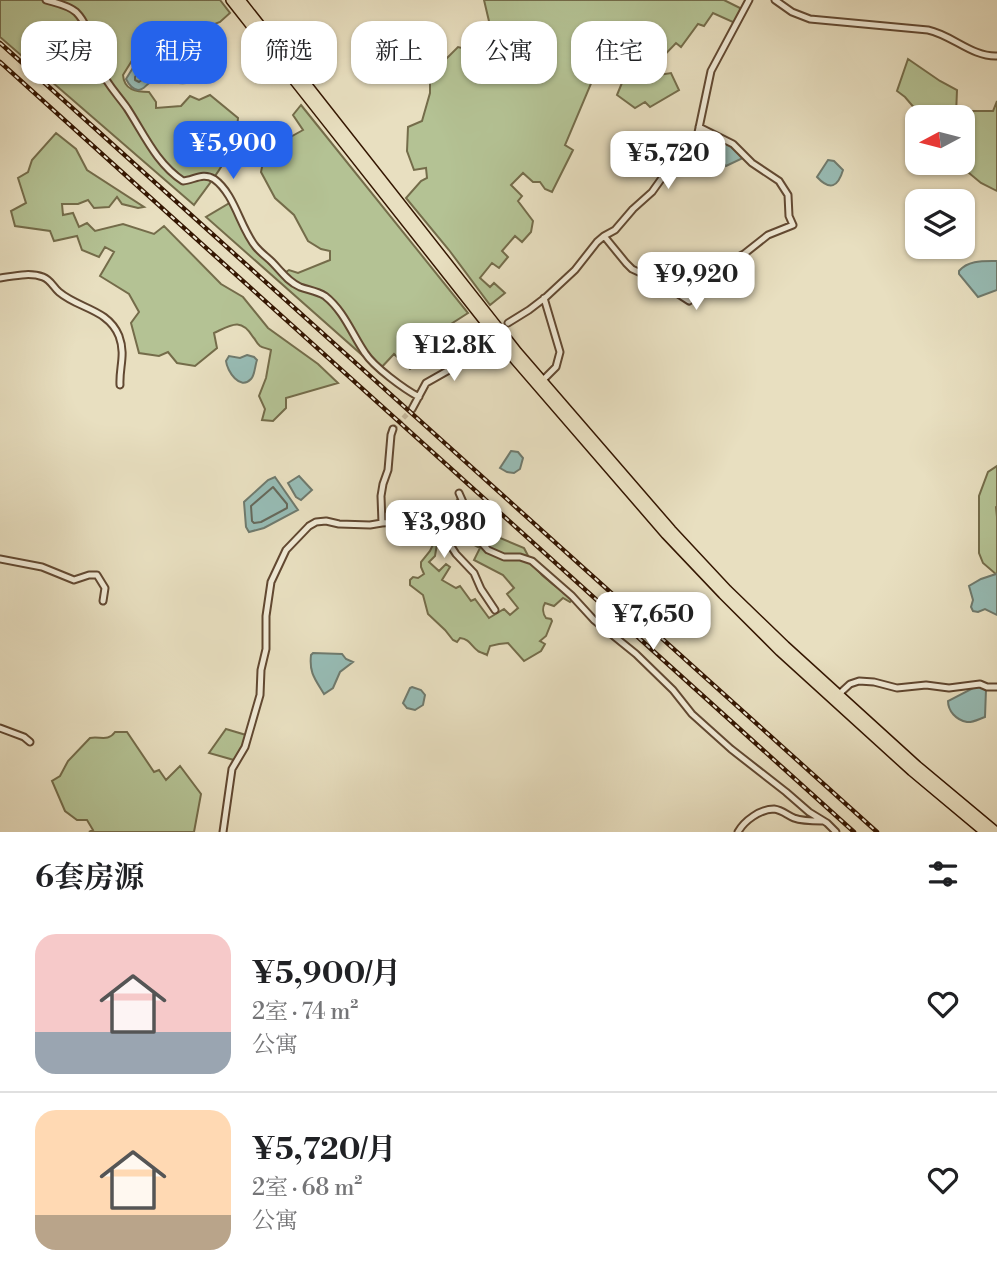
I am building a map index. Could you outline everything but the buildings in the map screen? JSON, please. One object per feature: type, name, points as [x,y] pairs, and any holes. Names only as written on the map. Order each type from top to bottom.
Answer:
[{"type":"main road","points":[[232,0],[527,375],[666,534],[780,651],[912,771],[985,832]]},
{"type":"main road","points":[[240,0],[541,382],[642,498],[775,637],[996,832]]},
{"type":"street","points":[[46,0],[71,9],[81,19],[102,73],[159,158],[183,181],[204,176],[214,180],[236,208],[247,235],[260,251],[290,281],[327,298],[348,321],[366,355],[408,391],[419,397]]},
{"type":"street","points":[[508,323],[544,298],[575,270],[604,236],[615,230],[652,192],[662,178],[687,159],[695,146],[711,71],[749,0]]},
{"type":"street","points":[[775,0],[805,18],[928,30],[983,54],[997,56]]},
{"type":"street","points":[[604,236],[632,269],[658,281],[689,301],[707,285],[723,265],[744,254],[768,235],[793,225],[788,195],[779,181],[752,163],[733,145],[699,127]]},
{"type":"street","points":[[0,278],[25,275],[43,277],[61,294],[107,319],[119,335],[123,351],[120,385]]},
{"type":"street","points":[[541,382],[556,367],[560,352],[544,298]]},
{"type":"street","points":[[412,409],[426,383],[456,366],[473,344],[486,338]]},
{"type":"street","points":[[382,523],[381,493],[388,470],[393,429]]},
{"type":"street","points":[[459,493],[472,532],[488,550],[504,557],[523,557],[532,561],[572,596],[594,620],[636,654],[692,713],[731,749],[836,832]]},
{"type":"street","points":[[450,545],[468,514]]},
{"type":"street","points":[[223,832],[232,769],[244,747],[260,695],[271,582],[286,550],[309,526],[326,521],[370,525],[416,521],[444,537],[474,573],[495,610]]},
{"type":"street","points":[[0,559],[42,567],[74,580],[97,575],[105,588],[103,601]]},
{"type":"street","points":[[838,695],[850,684],[859,681],[897,688],[926,685],[946,688],[980,684],[997,687]]},
{"type":"street","points":[[0,728],[21,735],[30,742]]},
{"type":"street","points":[[738,832],[750,818],[772,809],[796,818],[824,821]]},
{"type":"green space","points":[[0,0],[220,0],[230,13],[221,21],[131,21],[131,62],[123,75],[128,87],[149,92],[156,102],[156,108],[181,106],[190,96],[199,100],[210,95],[238,118],[237,131],[229,154],[194,205],[54,84],[117,84],[117,21],[21,21],[21,55],[0,37]]},
{"type":"green space","points":[[484,0],[724,0],[742,9],[735,23],[713,13],[704,26],[698,24],[681,47],[676,43],[667,52],[667,21],[571,21],[571,84],[591,84],[565,145],[573,150],[552,192],[523,173],[511,185],[522,196],[518,201],[533,221],[531,232],[522,242],[515,236],[502,251],[508,257],[499,268],[492,263],[480,278],[490,287],[494,283],[505,293],[490,305],[406,198],[427,178],[426,168],[414,170],[407,151],[408,127],[422,121],[430,84],[447,84],[447,58],[458,47],[461,48],[461,84],[557,84],[557,21],[489,21]]},
{"type":"green space","points":[[908,59],[957,90],[956,105],[912,105],[897,91]]},
{"type":"green space","points":[[671,73],[679,90],[650,107],[645,102],[635,108],[617,95],[622,84],[667,84],[667,74]]},
{"type":"green space","points":[[997,101],[997,191],[971,175],[975,175],[975,111],[993,111]]},
{"type":"green space","points":[[301,105],[468,313],[440,331],[445,340],[410,369],[394,354],[379,370],[206,217],[233,201],[252,240],[286,272],[289,270],[298,273],[330,260],[330,251],[308,241],[294,215],[275,198],[261,172],[263,162],[272,161],[287,139],[303,130],[293,115]]},
{"type":"green space","points":[[56,133],[76,149],[87,170],[144,207],[122,204],[117,197],[109,207],[94,208],[88,200],[78,204],[62,204],[63,215],[73,213],[79,227],[87,223],[95,231],[123,224],[154,234],[164,226],[221,284],[243,297],[268,328],[318,364],[338,383],[286,398],[286,408],[273,421],[262,420],[265,409],[259,396],[266,378],[271,350],[259,345],[244,327],[235,324],[214,333],[217,348],[195,366],[177,363],[168,352],[159,356],[139,353],[131,323],[139,312],[129,294],[100,276],[114,252],[105,247],[99,257],[82,250],[77,236],[54,241],[50,231],[15,226],[11,211],[26,203],[18,178],[28,172],[32,160]]},
{"type":"green space","points":[[997,466],[997,575],[983,563],[979,553],[979,496],[988,472]]},
{"type":"green space","points":[[459,497],[500,538],[524,548],[541,574],[572,600],[570,602],[563,598],[554,606],[545,603],[544,615],[552,621],[546,636],[540,641],[545,644],[541,651],[524,661],[508,643],[490,646],[487,655],[466,640],[453,640],[428,614],[423,595],[410,585],[410,580],[424,574],[421,562],[430,551],[448,513]],"holes":[[[454,534],[480,548],[474,560],[503,575],[514,588],[507,594],[518,608],[510,615],[504,609],[489,618],[475,599],[471,601],[460,586],[456,588],[442,580],[450,567],[446,564],[439,571],[429,562],[435,556],[437,544],[447,546]]]},
{"type":"green space","points":[[226,729],[246,735],[241,751],[234,760],[209,753]]},
{"type":"green space","points":[[115,732],[127,732],[154,772],[159,770],[166,780],[180,766],[201,794],[194,832],[89,832],[93,830],[87,820],[77,820],[65,811],[52,781],[60,776],[68,761],[90,738],[107,738]]},
{"type":"water","points":[[131,71],[131,84],[148,84],[138,90],[132,87],[126,79]]},
{"type":"water","points":[[707,134],[728,143],[743,158],[726,166],[709,148]]},
{"type":"water","points":[[828,160],[834,161],[843,170],[839,180],[833,185],[826,184],[817,177]]},
{"type":"water","points":[[997,261],[997,290],[978,297],[959,271],[971,263]]},
{"type":"water","points":[[247,355],[257,360],[252,377],[243,383],[231,374],[226,361],[229,356],[240,358]]},
{"type":"water","points":[[511,451],[518,452],[523,458],[520,469],[514,473],[500,468]]},
{"type":"water","points":[[299,476],[312,490],[301,500],[296,497],[288,483]]},
{"type":"water","points":[[275,477],[298,510],[264,528],[249,532],[246,527],[244,502]]},
{"type":"water","points":[[996,574],[997,615],[985,609],[973,611],[969,586]]},
{"type":"water","points":[[313,653],[342,654],[353,662],[340,672],[333,688],[324,694],[312,671]]},
{"type":"water","points":[[977,686],[986,689],[985,717],[963,721],[951,712],[948,701]]},
{"type":"water","points":[[412,687],[421,690],[425,695],[423,705],[415,710],[407,708],[403,703]]},
{"type":"tunnel","points":[[393,429],[412,409]]},
{"type":"railway","points":[[0,43],[877,832]]},
{"type":"railway","points":[[0,62],[854,832]]}]
